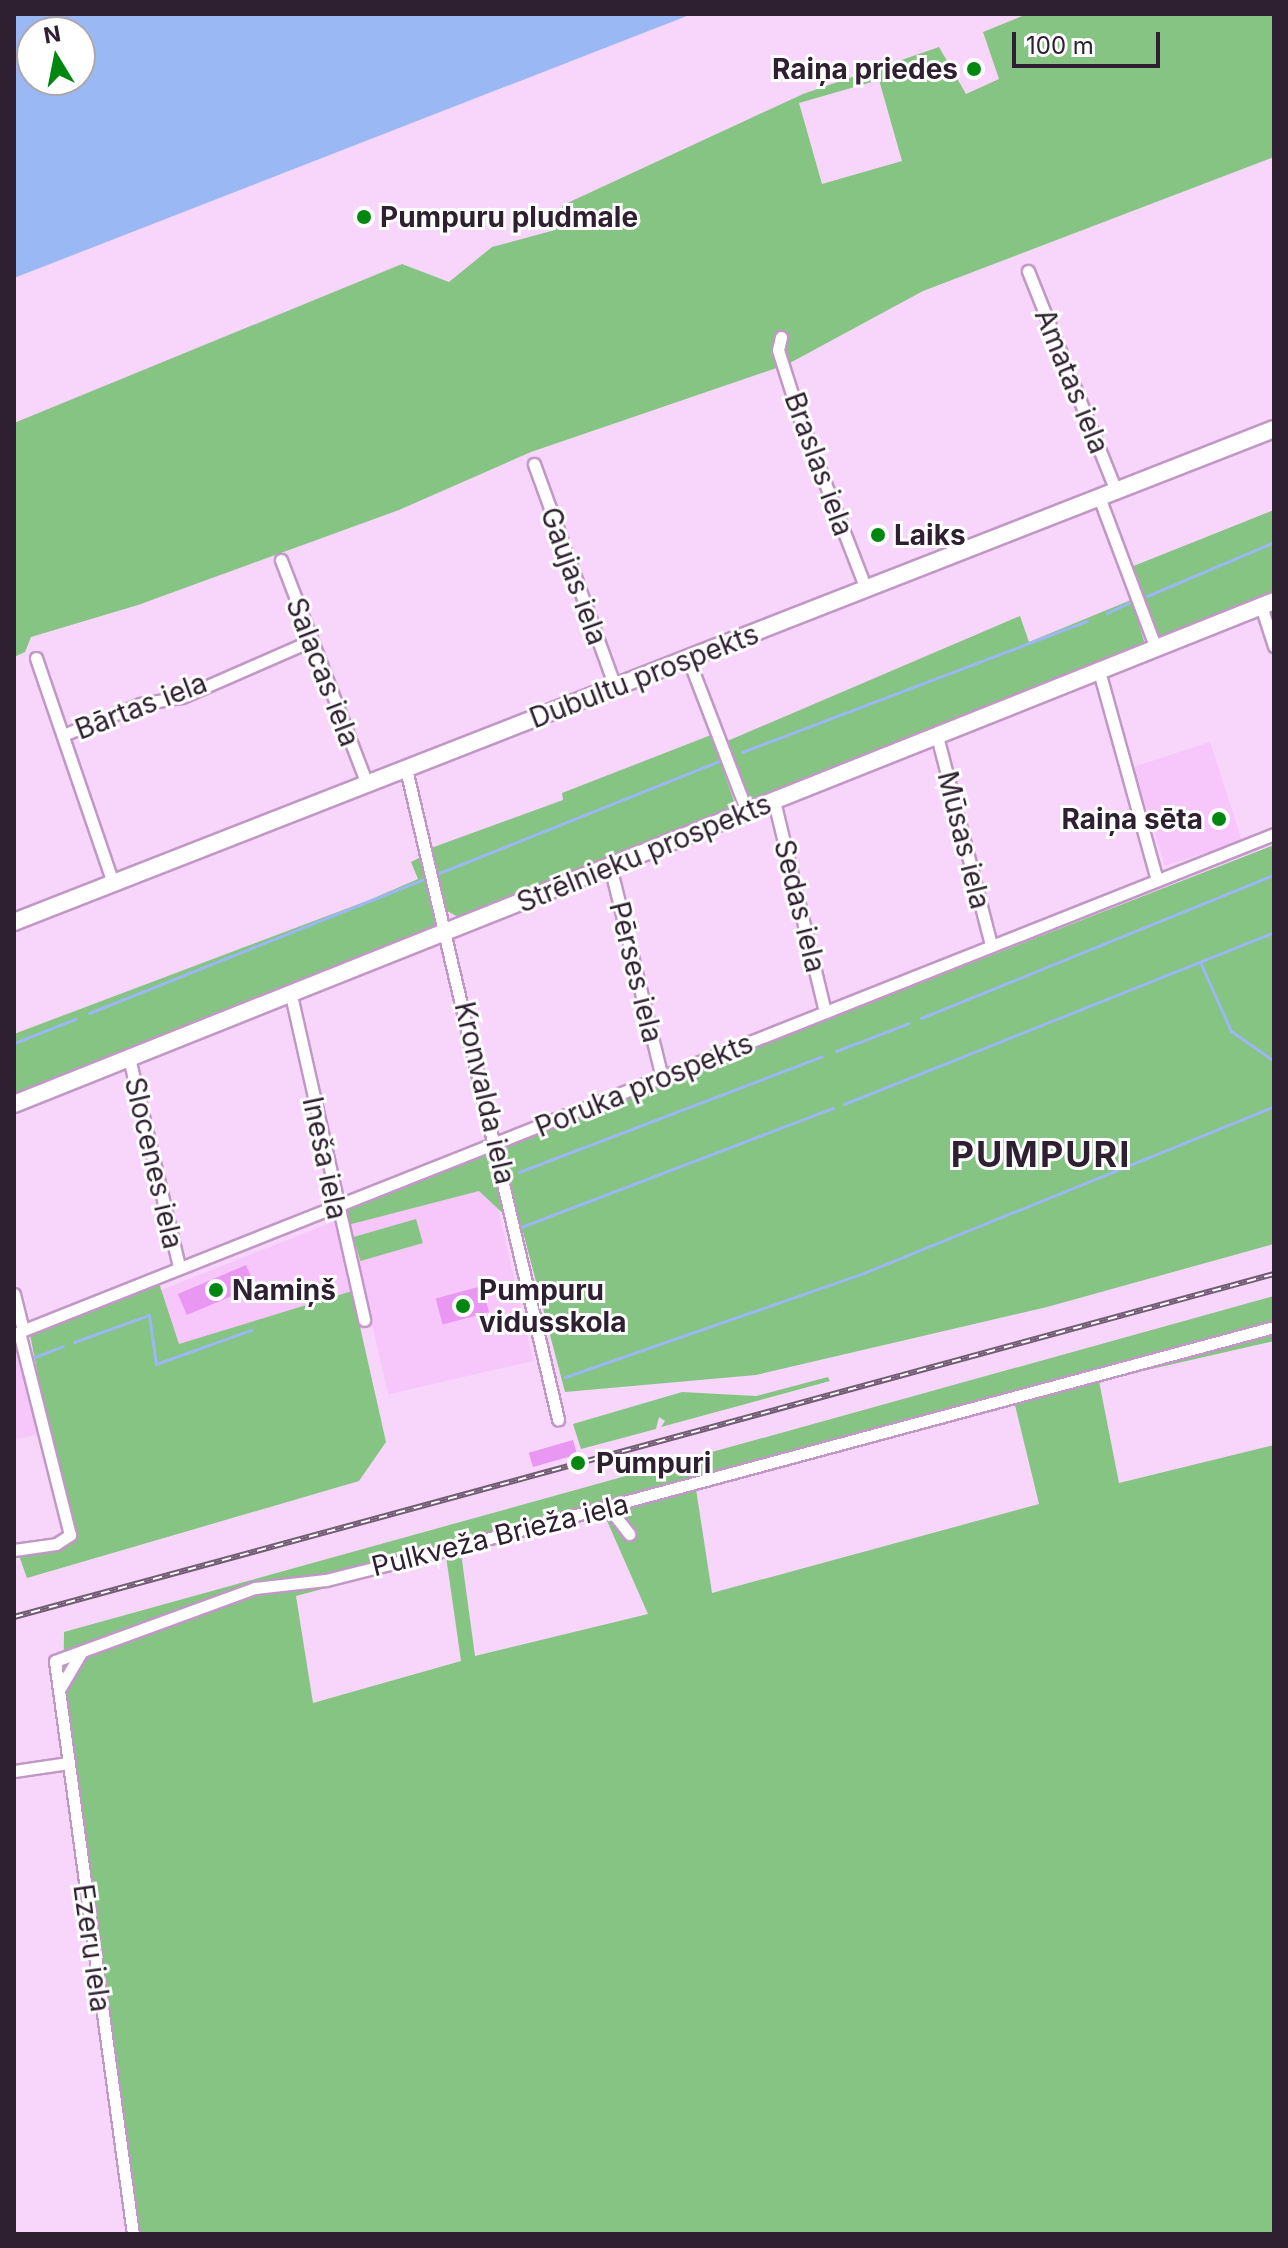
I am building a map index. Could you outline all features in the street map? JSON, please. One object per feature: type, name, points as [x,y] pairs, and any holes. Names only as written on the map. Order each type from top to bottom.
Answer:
[{"type":"main road","name":"Dubultu prospekts","points":[[14,922],[1274,429]]},
{"type":"main road","name":"Strēlnieku prospekts","points":[[14,1104],[1268,604]]},
{"type":"street","name":"Amatas iela","points":[[1028,271],[1116,491]]},
{"type":"street","name":"Braslas iela","points":[[781,337],[778,350],[799,416],[866,589]]},
{"type":"street","name":"Gaujas iela","points":[[534,464],[615,687]]},
{"type":"street","name":"Amatas iela","points":[[1099,497],[1156,649]]},
{"type":"street","name":"Salacas iela","points":[[281,560],[308,642],[367,784]]},
{"type":"street","points":[[1268,604],[1274,646]]},
{"type":"street","name":"Bārtas iela","points":[[63,735],[140,704],[182,697],[308,642]]},
{"type":"street","points":[[36,658],[113,883]]},
{"type":"street","name":"Sedas iela","points":[[688,658],[747,812]]},
{"type":"street","points":[[1099,671],[1157,880]]},
{"type":"street","name":"Mūsas iela","points":[[937,736],[991,945]]},
{"type":"street","name":"Kronvalda iela","points":[[406,769],[448,931],[558,1419]]},
{"type":"street","name":"Sedas iela","points":[[774,801],[825,1012]]},
{"type":"street","name":"Poruka prospekts","points":[[19,1332],[1274,834]]},
{"type":"street","name":"Pērses iela","points":[[610,866],[662,1078]]},
{"type":"street","name":"Ineša iela","points":[[291,995],[334,1206],[364,1320]]},
{"type":"street","name":"Slocenes iela","points":[[129,1058],[179,1267]]},
{"type":"street","points":[[14,1294],[19,1332],[70,1535],[56,1544],[14,1550]]},
{"type":"street","name":"Pulkveža Brieža iela","points":[[55,1661],[255,1588],[326,1580],[609,1508],[1274,1327]]},
{"type":"street","points":[[609,1508],[629,1534]]},
{"type":"street","points":[[59,1690],[82,1651]]},
{"type":"street","name":"Ezeru iela","points":[[55,1661],[133,2234]]},
{"type":"street","points":[[14,1771],[68,1763]]},
{"type":"shaded area","name":"Raiņa sēta","points":[[1210,742],[1242,841],[1165,866],[1133,767]]},
{"type":"shaded area","points":[[489,1169],[533,1361],[388,1394],[344,1203]]},
{"type":"shaded area","points":[[335,1221],[352,1291],[179,1345],[161,1290]]},
{"type":"shaded area","points":[[17,1340],[43,1433],[14,1440],[14,1341]]},
{"type":"green space","points":[[1027,14],[1274,14],[1274,157],[923,291],[788,364],[531,452],[399,510],[138,605],[31,637],[25,652],[14,657],[14,423],[402,264],[449,282],[492,247],[555,230],[563,205],[803,94],[939,47],[966,94],[999,79],[983,32]],"holes":[[[879,80],[902,161],[822,184],[799,103]]]},
{"type":"green space","points":[[1274,510],[1274,595],[1158,637],[1131,567]]},
{"type":"green space","points":[[1131,600],[1146,647],[758,802],[744,791],[725,742],[1020,616],[1029,642]]},
{"type":"green space","points":[[711,735],[737,810],[462,919],[447,911],[431,848],[563,800],[562,793]]},
{"type":"green space","points":[[1274,845],[1274,1244],[1047,1307],[756,1375],[565,1392],[523,1232],[479,1191],[344,1226],[345,1208]]},
{"type":"green space","points":[[421,857],[436,928],[14,1099],[14,1034],[418,879],[411,862]]},
{"type":"green space","points":[[416,1219],[423,1243],[360,1261],[354,1237]]},
{"type":"green space","points":[[158,1280],[179,1344],[352,1291],[386,1442],[359,1481],[27,1578],[17,1550],[70,1535],[30,1335]]},
{"type":"green space","points":[[1274,1296],[1274,1341],[1099,1381],[1119,1483],[1274,1445],[1274,2234],[137,2234],[63,1702],[64,1632]],"holes":[[[1014,1401],[1039,1504],[712,1593],[696,1489]],[[604,1514],[648,1614],[475,1656],[461,1553]],[[446,1556],[461,1661],[313,1703],[296,1596]]]},
{"type":"green space","points":[[828,1377],[830,1381],[661,1427],[665,1421],[659,1417],[656,1429],[581,1449],[573,1424],[682,1392],[756,1396]]},
{"type":"water","points":[[14,14],[692,14],[14,278]]},
{"type":"building","name":"Namiņš","points":[[246,1265],[255,1286],[187,1315],[178,1294]]},
{"type":"building","name":"Pumpuru vidusskola","points":[[482,1286],[489,1312],[443,1325],[436,1298]]},
{"type":"building","name":"Pumpuri","points":[[573,1440],[577,1454],[533,1467],[529,1453]]},
{"type":"waterway","points":[[1147,596],[1274,542]]},
{"type":"waterway","points":[[1107,613],[1131,602]]},
{"type":"waterway","points":[[742,752],[1087,621]]},
{"type":"waterway","points":[[439,873],[719,761]]},
{"type":"waterway","points":[[921,1018],[1274,875]]},
{"type":"waterway","points":[[89,1013],[427,878]]},
{"type":"waterway","points":[[844,1104],[1274,932]]},
{"type":"waterway","points":[[1200,962],[1231,1031],[1274,1061]]},
{"type":"waterway","points":[[14,1043],[75,1019]]},
{"type":"waterway","points":[[836,1051],[909,1023]]},
{"type":"waterway","points":[[519,1172],[822,1056]]},
{"type":"waterway","points":[[565,1377],[861,1274],[1274,1106]]},
{"type":"waterway","points":[[521,1227],[833,1108]]},
{"type":"waterway","points":[[74,1342],[149,1315],[156,1364],[251,1330]]},
{"type":"waterway","points":[[32,1358],[63,1346]]},
{"type":"railway","points":[[14,1617],[1274,1274]]},
{"type":"place","name":"Raiņa priedes","points":[[974,69]]},
{"type":"place","name":"Pumpuru pludmale","points":[[364,217]]},
{"type":"place","name":"Laiks","points":[[878,535]]},
{"type":"place","name":"Raiņa sēta","points":[[1219,819]]},
{"type":"place","name":"Namiņš","points":[[216,1290]]},
{"type":"place","name":"Pumpuru vidusskola","points":[[463,1306]]},
{"type":"place","name":"Pumpuri","points":[[578,1463]]},
{"type":"district","name":"PUMPURI","points":[[1041,1155]]}]
